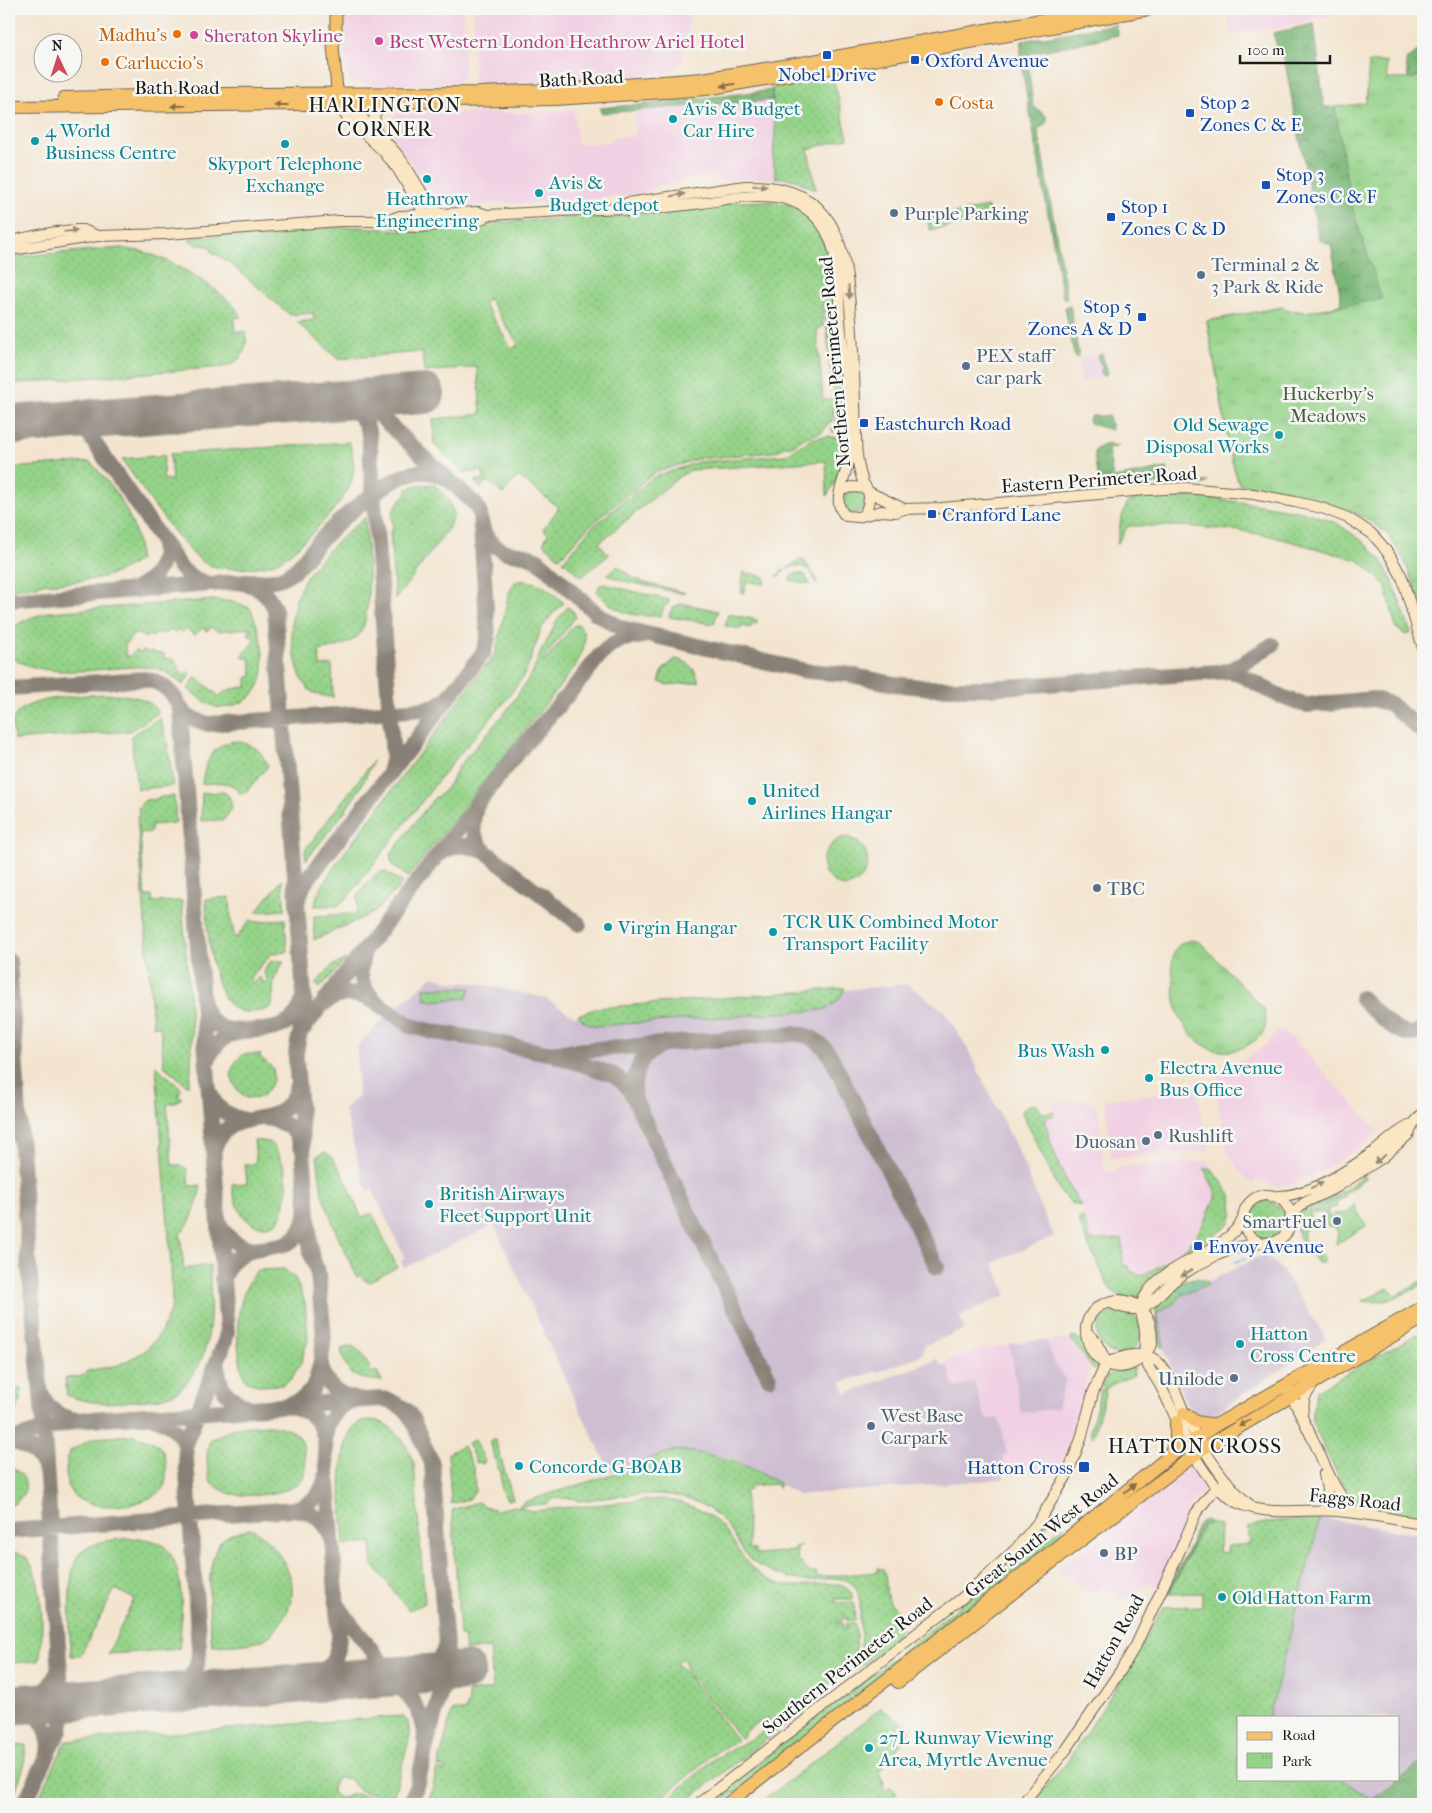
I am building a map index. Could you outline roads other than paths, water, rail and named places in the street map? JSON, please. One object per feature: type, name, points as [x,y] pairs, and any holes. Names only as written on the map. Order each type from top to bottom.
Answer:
[{"type":"highway","name":"Bath Road","points":[[9,107],[528,91],[702,79],[1103,9]]},
{"type":"highway","name":"Bath Road","points":[[9,99],[220,94],[317,94],[385,103],[555,99],[706,89],[1149,9]]},
{"type":"highway","name":"Great South West Road","points":[[727,1804],[1058,1547],[1167,1458],[1287,1394],[1423,1307]]},
{"type":"highway","name":"Great South West Road","points":[[741,1804],[1055,1560],[1216,1425],[1315,1382],[1423,1318]]},
{"type":"highway","points":[[1167,1458],[1173,1450],[1180,1418],[1216,1425]]},
{"type":"main road","points":[[336,9],[336,33],[333,46],[335,73],[342,98]]},
{"type":"main road","points":[[336,33],[340,43],[342,98]]},
{"type":"main road","points":[[317,94],[335,73]]},
{"type":"street","points":[[342,98],[376,131],[399,157],[442,219]]},
{"type":"street","points":[[342,98],[346,116],[384,151],[426,216],[442,219]]},
{"type":"street","points":[[376,131],[374,114],[385,103]]},
{"type":"street","name":"Northern Perimeter Road","points":[[619,208],[628,203],[690,193],[762,186],[779,188],[796,194],[812,202],[825,214],[835,229],[841,244],[847,270],[853,341],[857,451],[859,470],[867,490]]},
{"type":"street","points":[[400,216],[409,207],[414,195]]},
{"type":"street","points":[[420,227],[426,216],[425,196]]},
{"type":"street","name":"Northern Perimeter Road","points":[[386,220],[399,226],[420,227],[442,219],[480,220],[488,215],[619,208],[627,211],[769,196],[786,199],[800,205],[822,224],[832,243],[835,260],[846,398],[848,458],[841,490]]},
{"type":"street","name":"Northern Perimeter Road","points":[[9,245],[18,249],[97,236],[167,234],[339,221],[386,220],[400,216],[426,216]]},
{"type":"street","points":[[852,486],[867,490],[904,510],[896,512],[881,511],[853,518],[843,514],[838,502],[841,490],[852,486]]},
{"type":"street","name":"Eastern Perimeter Road","points":[[904,510],[1186,488],[1252,494],[1322,508],[1359,525],[1370,533],[1390,556],[1402,577],[1423,648]]},
{"type":"street","points":[[865,514],[867,490]]},
{"type":"street","points":[[1141,1308],[1149,1316],[1152,1345],[1144,1354],[1134,1354],[1106,1363],[1103,1353],[1095,1340],[1086,1331],[1088,1321],[1099,1306],[1108,1301],[1117,1306],[1130,1309],[1141,1308],[1152,1303],[1174,1281],[1234,1248],[1275,1242],[1287,1231],[1295,1212],[1304,1203],[1338,1186],[1382,1158],[1409,1134],[1413,1124],[1423,1113]]},
{"type":"street","points":[[1141,1308],[1145,1297],[1162,1278],[1228,1237],[1240,1226],[1246,1208],[1253,1200],[1259,1197],[1293,1195],[1335,1177],[1376,1150],[1402,1129],[1413,1124]]},
{"type":"street","points":[[1270,1196],[1285,1205],[1288,1209],[1290,1221]]},
{"type":"street","points":[[1243,1219],[1245,1228],[1250,1236],[1264,1243]]},
{"type":"street","name":"Faggs Road","points":[[1144,1354],[1158,1362],[1162,1367],[1180,1418],[1230,1498],[1238,1504],[1274,1511],[1329,1510],[1423,1524]]},
{"type":"street","name":"Southern Perimeter Road","points":[[698,1804],[962,1598],[1015,1550],[1039,1521],[1066,1477],[1081,1439],[1093,1393],[1106,1363]]},
{"type":"street","points":[[1302,1414],[1305,1397],[1315,1382]]},
{"type":"street","points":[[1287,1394],[1302,1414],[1334,1485],[1347,1504],[1356,1513]]},
{"type":"street","points":[[1287,1394],[1325,1477],[1329,1510]]},
{"type":"street","name":"Hatton Road","points":[[1022,1804],[1070,1744],[1124,1665],[1136,1645],[1173,1566],[1192,1519],[1204,1502],[1223,1484]]},
{"type":"street","points":[[1329,1510],[1334,1485]]},
{"type":"waterway","points":[[1235,1262],[1245,1259]]},
{"type":"waterway","points":[[1178,1289],[1183,1290],[1200,1282]]},
{"type":"place","name":"Madhu's","points":[[177,34]]},
{"type":"place","name":"Sheraton Skyline","points":[[194,35]]},
{"type":"place","name":"Best Western London Heathrow Ariel Hotel","points":[[379,41]]},
{"type":"place","name":"Nobel Drive","points":[[827,55]]},
{"type":"place","name":"Oxford Avenue","points":[[915,60]]},
{"type":"place","name":"Carluccio's","points":[[105,62]]},
{"type":"place","name":"Costa","points":[[939,102]]},
{"type":"place","name":"Stop 2 Zones C & E","points":[[1190,113]]},
{"type":"place","name":"Avis & Budget Car Hire","points":[[673,119]]},
{"type":"place","name":"4 World Business Centre","points":[[35,141]]},
{"type":"place","name":"Skyport Telephone Exchange","points":[[285,144]]},
{"type":"place","name":"Heathrow Engineering","points":[[427,179]]},
{"type":"place","name":"Stop 3 Zones C & F","points":[[1266,185]]},
{"type":"place","name":"Avis & Budget depot","points":[[539,193]]},
{"type":"place","name":"Purple Parking","points":[[894,213]]},
{"type":"place","name":"Stop 1 Zones C & D","points":[[1111,217]]},
{"type":"place","name":"Terminal 2 & 3 Park & Ride","points":[[1201,275]]},
{"type":"place","name":"Stop 5 Zones A & D","points":[[1142,317]]},
{"type":"place","name":"PEX staff car park","points":[[966,366]]},
{"type":"place","name":"Eastchurch Road","points":[[864,423]]},
{"type":"place","name":"Old Sewage Disposal Works","points":[[1279,435]]},
{"type":"place","name":"Cranford Lane","points":[[932,514]]},
{"type":"place","name":"United Airlines Hangar","points":[[752,801]]},
{"type":"place","name":"TBC","points":[[1097,888]]},
{"type":"place","name":"Virgin Hangar","points":[[608,927]]},
{"type":"place","name":"TCR UK Combined Motor Transport Facility","points":[[773,932]]},
{"type":"place","name":"Bus Wash","points":[[1105,1050]]},
{"type":"place","name":"Electra Avenue Bus Office","points":[[1149,1078]]},
{"type":"place","name":"Rushlift","points":[[1158,1135]]},
{"type":"place","name":"Duosan","points":[[1146,1141]]},
{"type":"place","name":"British Airways Fleet Support Unit","points":[[429,1204]]},
{"type":"place","name":"SmartFuel","points":[[1337,1221]]},
{"type":"place","name":"Envoy Avenue","points":[[1198,1246]]},
{"type":"place","name":"Hatton Cross Centre","points":[[1240,1344]]},
{"type":"place","name":"Unilode","points":[[1234,1378]]},
{"type":"place","name":"West Base Carpark","points":[[871,1426]]},
{"type":"place","name":"Concorde G-BOAB","points":[[519,1466]]},
{"type":"place","name":"Hatton Cross","points":[[1084,1467]]},
{"type":"place","name":"BP","points":[[1104,1553]]},
{"type":"place","name":"Old Hatton Farm","points":[[1222,1597]]},
{"type":"place","name":"27L Runway Viewing Area, Myrtle Avenue","points":[[869,1748]]},
{"type":"district","name":"HARLINGTON CORNER","points":[[385,117]]},
{"type":"district","name":"HATTON CROSS","points":[[1195,1446]]},
{"type":"park label","name":"Huckerby's Meadows","points":[[1328,404]]}]
